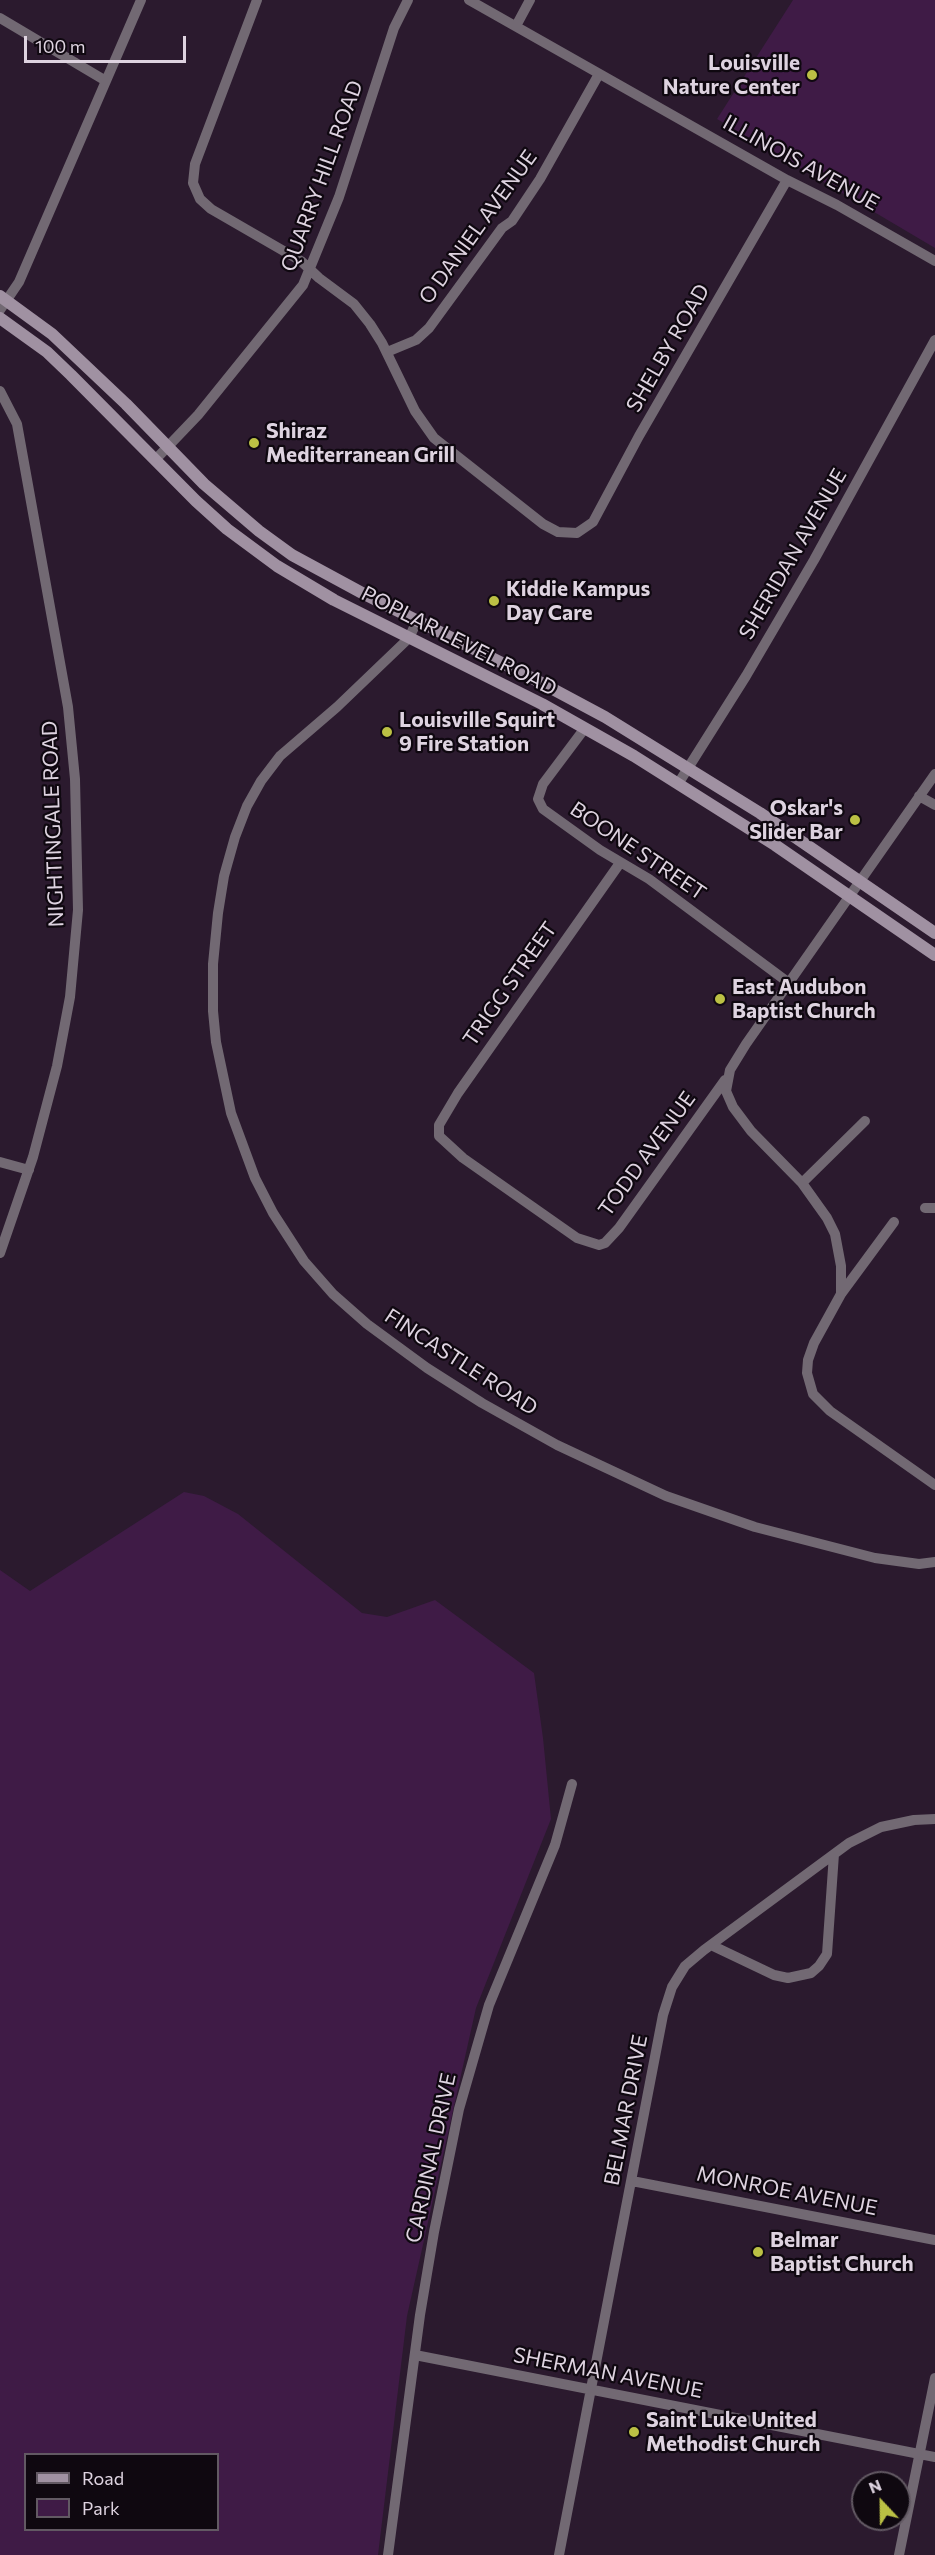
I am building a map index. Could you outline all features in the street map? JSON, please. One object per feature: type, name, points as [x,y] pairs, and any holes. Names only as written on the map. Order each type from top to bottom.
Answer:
[{"type":"main road","name":"POPLAR LEVEL ROAD","points":[[2,302],[52,334],[230,508],[276,543],[321,572],[571,698],[688,768],[935,933]]},
{"type":"main road","name":"POPLAR LEVEL ROAD","points":[[0,318],[47,352],[196,501],[253,549],[326,595],[585,728],[775,845],[935,955]]},
{"type":"street","points":[[2,302],[19,282],[141,0]]},
{"type":"street","points":[[257,0],[195,164],[193,183],[200,199],[211,209],[301,261],[354,304],[370,324],[387,352]]},
{"type":"street","name":"QUARRY HILL ROAD","points":[[155,460],[198,415],[303,285],[339,197],[394,28],[408,0]]},
{"type":"street","points":[[469,0],[516,26],[530,0]]},
{"type":"street","points":[[0,18],[106,81]]},
{"type":"street","name":"ILLINOIS AVENUE","points":[[516,26],[786,180],[837,205],[935,261]]},
{"type":"street","name":"O DANIEL AVENUE","points":[[387,352],[416,340],[429,328],[502,228],[517,214],[599,74]]},
{"type":"street","name":"SHELBY ROAD","points":[[387,352],[415,411],[434,438],[551,530],[568,534],[580,532],[593,522],[609,495],[639,436],[786,180]]},
{"type":"street","name":"SHERIDAN AVENUE","points":[[678,784],[746,676],[814,560],[935,340]]},
{"type":"street","name":"NIGHTINGALE ROAD","points":[[0,392],[17,424],[68,707],[75,791],[78,910],[70,997],[57,1066],[29,1170],[0,1253]]},
{"type":"street","name":"FINCASTLE ROAD","points":[[417,621],[409,638],[337,707],[280,756],[261,781],[234,837],[224,876],[213,964],[213,1011],[216,1042],[222,1079],[240,1142],[273,1213],[304,1261],[333,1294],[387,1340],[482,1403],[557,1445],[666,1496],[755,1527],[875,1558],[919,1564],[935,1562]]},
{"type":"street","name":"BOONE STREET","points":[[585,728],[539,791],[540,805],[546,813],[620,863],[649,879],[789,983]]},
{"type":"street","points":[[841,1294],[841,1266],[835,1234],[827,1218],[802,1183],[751,1131],[733,1107],[726,1091],[728,1077],[746,1044],[935,774]]},
{"type":"street","points":[[919,796],[935,805]]},
{"type":"street","name":"TRIGG STREET","points":[[593,1244],[577,1238],[463,1158],[443,1142],[438,1131],[442,1117],[458,1093],[620,863]]},
{"type":"street","name":"TODD AVENUE","points":[[593,1244],[605,1243],[619,1228],[728,1077]]},
{"type":"street","points":[[802,1183],[865,1121]]},
{"type":"street","points":[[0,1162],[29,1170]]},
{"type":"street","points":[[894,1222],[841,1294],[814,1343],[808,1360],[807,1373],[813,1394],[830,1412],[935,1485]]},
{"type":"street","name":"CARDINAL DRIVE","points":[[388,2555],[434,2232],[468,2075],[503,1968],[562,1828],[572,1784]]},
{"type":"street","name":"BELMAR DRIVE","points":[[559,2555],[668,1996],[685,1966],[834,1854],[881,1827],[914,1820],[935,1819]]},
{"type":"street","points":[[711,1945],[774,1976],[788,1978],[811,1973],[819,1966],[827,1953],[834,1854]]},
{"type":"street","name":"MONROE AVENUE","points":[[632,2181],[935,2240]]},
{"type":"street","name":"SHERMAN AVENUE","points":[[415,2355],[935,2457]]},
{"type":"street","points":[[899,2555],[935,2378]]},
{"type":"green space","points":[[793,0],[935,0],[935,248],[717,119]]},
{"type":"green space","points":[[184,1492],[204,1496],[238,1514],[362,1613],[387,1617],[435,1600],[534,1673],[551,1819],[476,2008],[407,2316],[378,2555],[0,2555],[0,1570],[30,1591]]},
{"type":"place","name":"Louisville Nature Center","points":[[812,75]]},
{"type":"place","name":"Shiraz Mediterranean Grill","points":[[254,443]]},
{"type":"place","name":"Kiddie Kampus Day Care","points":[[494,601]]},
{"type":"place","name":"Louisville Squirt 9 Fire Station","points":[[387,732]]},
{"type":"place","name":"Oskar's Slider Bar","points":[[855,820]]},
{"type":"place","name":"East Audubon Baptist Church","points":[[720,999]]},
{"type":"place","name":"Belmar Baptist Church","points":[[758,2252]]},
{"type":"place","name":"Saint Luke United Methodist Church","points":[[634,2432]]}]
